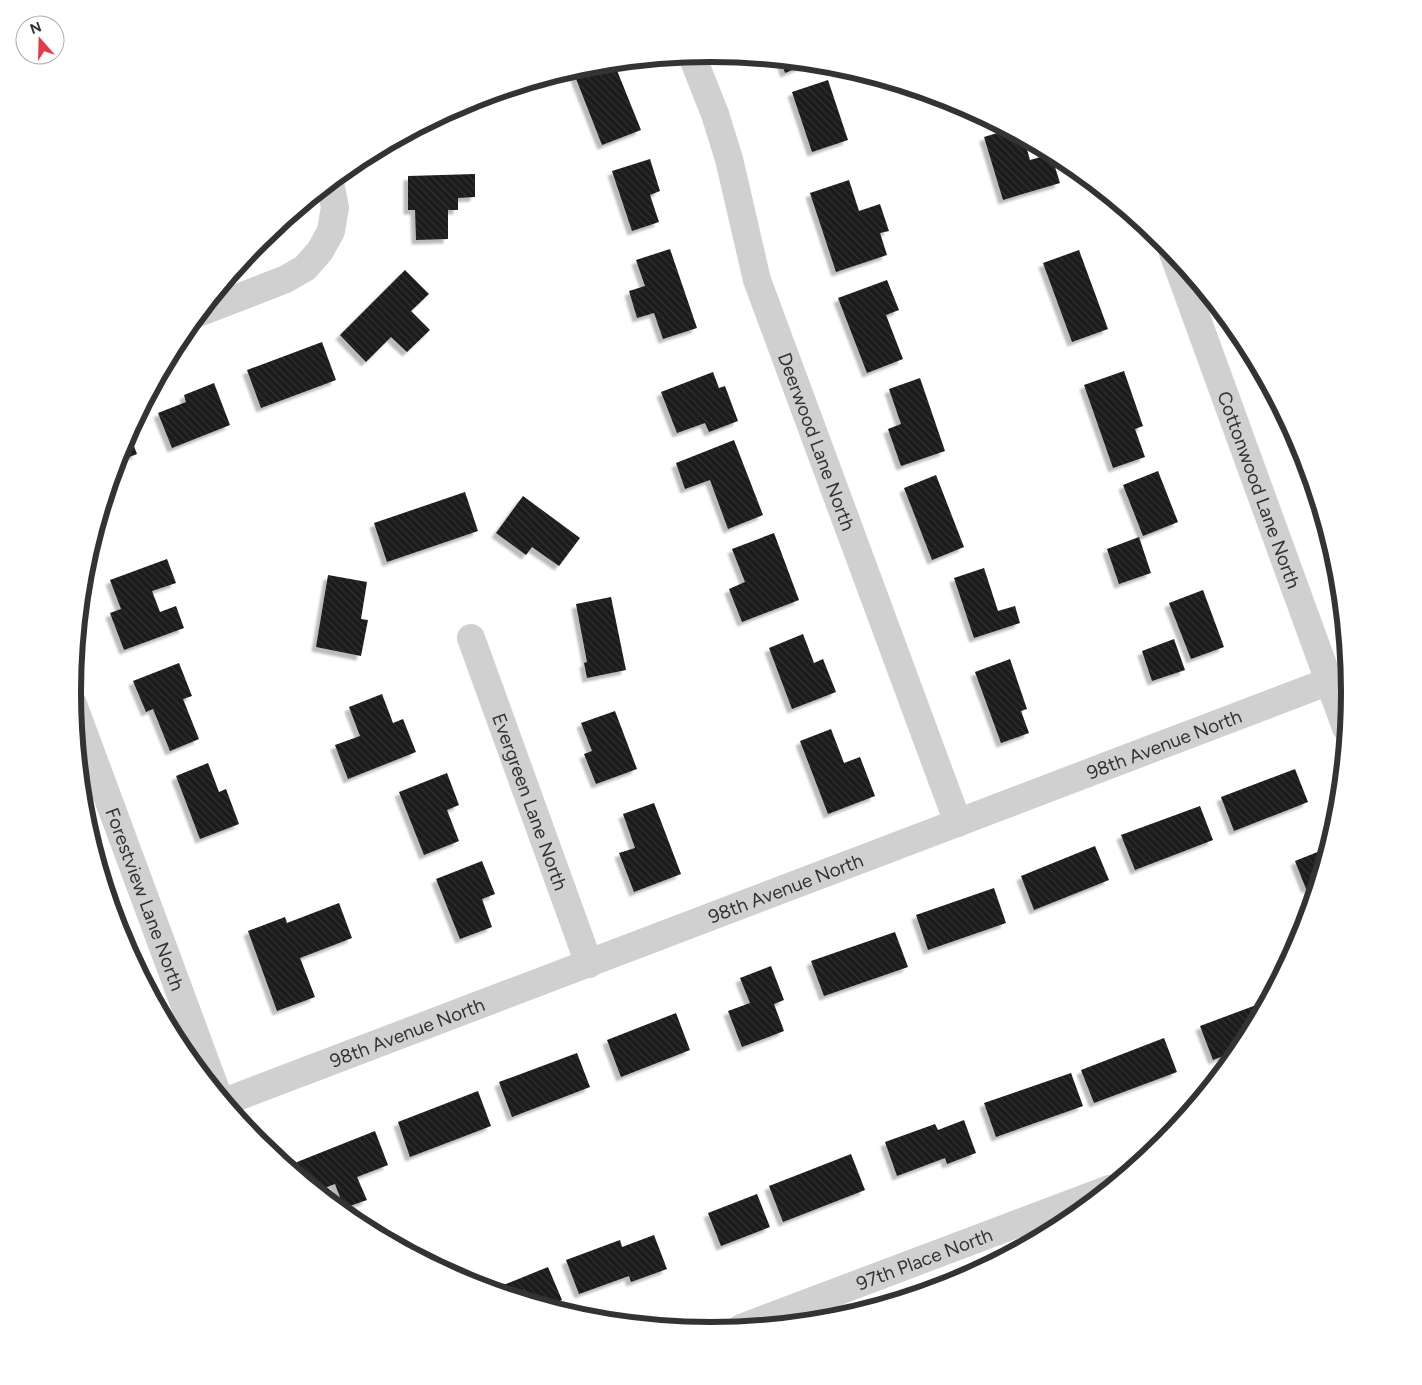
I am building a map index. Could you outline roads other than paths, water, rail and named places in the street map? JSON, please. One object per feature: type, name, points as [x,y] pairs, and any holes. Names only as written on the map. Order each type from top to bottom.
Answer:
[{"type":"street","name":"Deerwood Lane North","points":[[695,63],[715,114],[729,159],[758,280],[958,823]]},
{"type":"street","points":[[212,308],[286,278],[305,268],[320,251],[331,231],[335,208],[331,190]]},
{"type":"street","name":"Cottonwood Lane North","points":[[1181,272],[1338,677],[1341,696]]},
{"type":"street","name":"Evergreen Lane North","points":[[471,638],[589,964]]},
{"type":"street","name":"98th Avenue North","points":[[230,1100],[1338,677]]},
{"type":"street","name":"Forestview Lane North","points":[[84,750],[91,782],[209,1073]]},
{"type":"street","name":"97th Place North","points":[[762,1320],[1089,1196]]}]
